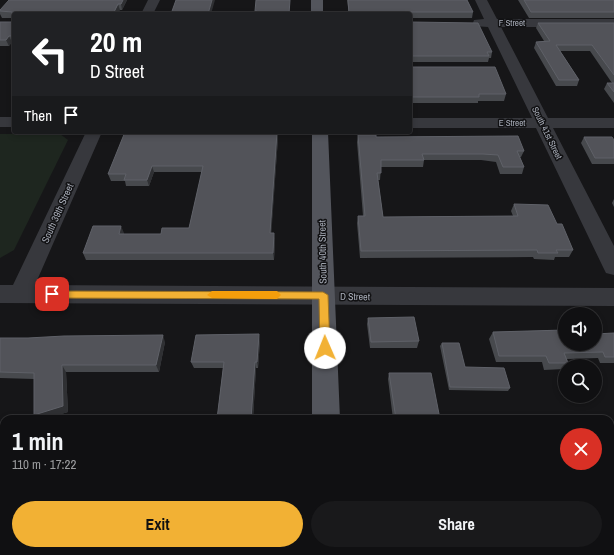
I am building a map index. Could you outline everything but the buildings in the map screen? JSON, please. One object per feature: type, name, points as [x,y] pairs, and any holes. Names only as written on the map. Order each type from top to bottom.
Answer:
[{"type":"main road","points":[[317,0],[317,12]]},
{"type":"main road","name":"South 40th Street","points":[[320,134],[326,415]]},
{"type":"street","points":[[148,12],[154,0]]},
{"type":"street","name":"South 41st Street","points":[[481,0],[492,23],[507,67],[542,124],[614,267]]},
{"type":"street","name":"F Street","points":[[470,23],[614,24]]},
{"type":"street","points":[[0,122],[12,122]]},
{"type":"street","name":"E Street","points":[[412,123],[614,123]]},
{"type":"street","name":"South 39th Street","points":[[10,294],[93,134]]},
{"type":"street","name":"D Street","points":[[10,294],[614,296]]},
{"type":"shaded area","points":[[0,134],[60,134],[68,140],[14,250],[0,258]]},
{"type":"slow traffic","points":[[212,295],[277,295]]},
{"type":"route","points":[[52,294],[323,295],[325,348]]}]
